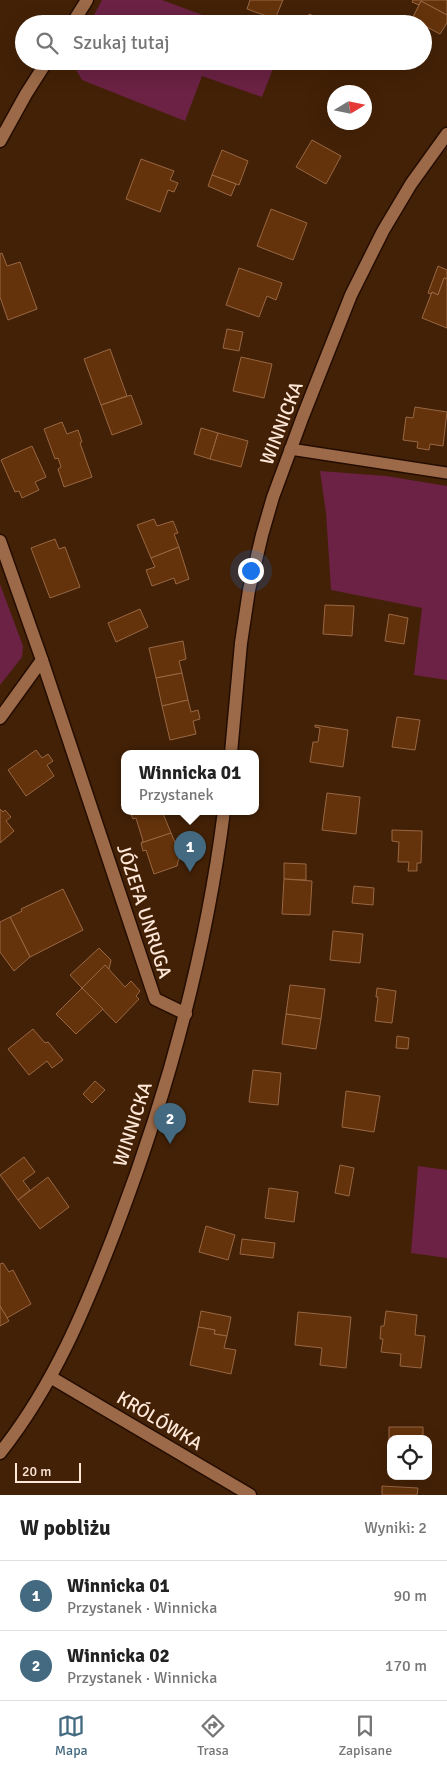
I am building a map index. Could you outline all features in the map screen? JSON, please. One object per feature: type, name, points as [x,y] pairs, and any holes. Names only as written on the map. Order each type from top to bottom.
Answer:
[{"type":"street","points":[[78,15],[87,0]]},
{"type":"street","points":[[0,141],[41,70]]},
{"type":"street","name":"WINNICKA","points":[[230,750],[241,643],[249,590],[262,535],[290,449],[351,294],[383,231],[411,184],[447,134]]},
{"type":"street","name":"JÓZEFA UNRUGA","points":[[0,541],[42,660],[155,999],[186,1014]]},
{"type":"street","points":[[0,718],[42,660]]},
{"type":"street","name":"WINNICKA","points":[[0,1453],[18,1431],[52,1378],[99,1275],[127,1199],[161,1099],[186,1014],[209,911],[223,815]]},
{"type":"street","name":"KRÓLÓWKA","points":[[52,1378],[250,1495]]},
{"type":"lane","points":[[290,449],[447,473]]},
{"type":"shaded area","points":[[102,0],[162,0],[203,15],[94,15]]},
{"type":"shaded area","points":[[76,70],[272,70],[262,97],[202,76],[185,121],[82,80]]},
{"type":"shaded area","points":[[320,471],[386,476],[447,486],[447,680],[414,675],[422,608],[331,590],[326,513]]},
{"type":"shaded area","points":[[0,584],[23,646],[22,657],[0,685]]},
{"type":"shaded area","points":[[418,1166],[447,1170],[447,1258],[411,1253]]},
{"type":"building","points":[[250,0],[283,0],[277,15],[264,15],[247,9]]},
{"type":"building","points":[[413,0],[447,0],[447,15],[421,1],[419,5],[412,2]]},
{"type":"building","points":[[421,1],[447,15],[447,23],[440,34],[432,30],[432,15],[414,15]]},
{"type":"building","points":[[312,140],[341,156],[326,184],[296,167]]},
{"type":"building","points":[[222,150],[248,161],[239,185],[212,175]]},
{"type":"building","points":[[141,159],[174,171],[170,180],[178,183],[174,192],[168,190],[160,212],[126,199]]},
{"type":"building","points":[[212,175],[236,184],[231,196],[208,186]]},
{"type":"building","points":[[271,209],[307,223],[293,260],[257,246]]},
{"type":"building","points":[[2,253],[7,266],[20,262],[37,309],[8,320],[0,297],[0,254]]},
{"type":"building","points":[[438,266],[447,270],[447,279],[444,278],[438,295],[432,292],[431,294],[428,293]]},
{"type":"building","points":[[239,268],[282,283],[276,300],[267,296],[259,317],[226,305]]},
{"type":"building","points":[[444,278],[447,279],[447,328],[422,318],[432,292],[438,295]]},
{"type":"building","points":[[227,329],[243,332],[239,351],[223,348]]},
{"type":"building","points":[[110,349],[127,396],[101,405],[84,359]]},
{"type":"building","points":[[241,357],[272,364],[264,398],[233,391]]},
{"type":"building","points":[[131,395],[142,424],[112,435],[101,405]]},
{"type":"building","points":[[415,407],[447,412],[443,446],[430,444],[429,450],[417,448],[418,442],[403,440],[406,417],[413,418]]},
{"type":"building","points":[[62,422],[67,434],[78,430],[82,442],[80,443],[92,477],[64,487],[58,469],[61,467],[58,458],[55,459],[44,429]]},
{"type":"building","points":[[201,428],[218,433],[210,459],[194,454]]},
{"type":"building","points":[[218,433],[248,441],[241,467],[210,459]]},
{"type":"building","points":[[32,446],[46,477],[35,482],[39,490],[22,498],[19,491],[15,492],[1,460]]},
{"type":"building","points":[[154,519],[157,526],[173,521],[178,533],[174,534],[179,547],[151,558],[137,525]]},
{"type":"building","points":[[55,539],[59,549],[65,547],[80,587],[50,598],[31,548]]},
{"type":"building","points":[[179,547],[189,579],[176,584],[174,578],[152,586],[146,570],[155,567],[151,558]]},
{"type":"building","points":[[325,605],[354,606],[352,636],[323,634]]},
{"type":"building","points":[[140,609],[148,627],[116,642],[108,623]]},
{"type":"building","points":[[389,614],[408,618],[404,644],[385,641]]},
{"type":"building","points":[[183,641],[186,659],[179,661],[182,673],[156,678],[149,648]]},
{"type":"building","points":[[182,673],[188,700],[162,706],[156,678]]},
{"type":"building","points":[[188,700],[191,712],[198,710],[200,719],[193,721],[196,734],[170,740],[162,706]]},
{"type":"building","points":[[397,717],[420,720],[415,750],[392,747]]},
{"type":"building","points":[[315,725],[348,730],[343,767],[310,762],[313,742],[318,742],[320,728],[315,727]]},
{"type":"building","points":[[36,750],[42,758],[48,754],[53,761],[47,765],[54,776],[26,796],[8,770]]},
{"type":"building","points":[[327,793],[360,797],[356,834],[322,830]]},
{"type":"building","points":[[0,809],[3,812],[5,810],[11,817],[6,821],[14,831],[0,843]]},
{"type":"building","points":[[131,815],[164,815],[171,833],[141,843],[143,841],[136,818],[133,819]]},
{"type":"building","points":[[392,830],[422,831],[421,863],[417,863],[417,871],[408,871],[409,862],[398,862],[399,842],[392,841]]},
{"type":"building","points":[[171,833],[180,854],[177,866],[154,874],[146,850],[143,851],[141,843]]},
{"type":"building","points":[[284,863],[306,864],[306,880],[284,879]]},
{"type":"building","points":[[284,879],[312,881],[310,915],[282,914]]},
{"type":"building","points":[[354,886],[374,888],[373,905],[352,903]]},
{"type":"building","points":[[63,889],[83,930],[30,957],[10,917],[22,911],[21,909]]},
{"type":"building","points":[[10,917],[30,957],[14,971],[0,952],[0,922]]},
{"type":"building","points":[[333,931],[363,934],[360,963],[330,960]]},
{"type":"building","points":[[99,948],[111,960],[109,969],[105,965],[82,988],[70,975]]},
{"type":"building","points":[[105,965],[125,987],[131,981],[140,991],[136,996],[139,999],[116,1023],[82,988]]},
{"type":"building","points":[[290,985],[325,989],[321,1019],[286,1014]]},
{"type":"building","points":[[82,988],[103,1009],[76,1034],[56,1014]]},
{"type":"building","points":[[377,988],[396,991],[392,1023],[375,1021],[378,997],[376,997]]},
{"type":"building","points":[[286,1014],[321,1019],[316,1049],[282,1044]]},
{"type":"building","points":[[33,1029],[45,1043],[48,1042],[63,1060],[52,1068],[47,1061],[29,1075],[8,1049]]},
{"type":"building","points":[[397,1036],[409,1038],[408,1049],[396,1048]]},
{"type":"building","points":[[253,1070],[281,1073],[278,1105],[249,1102]]},
{"type":"building","points":[[95,1081],[105,1090],[92,1103],[83,1094]]},
{"type":"building","points":[[346,1091],[380,1096],[374,1132],[342,1127]]},
{"type":"building","points":[[24,1157],[35,1172],[23,1181],[30,1190],[18,1200],[0,1175]]},
{"type":"building","points":[[340,1165],[354,1168],[349,1196],[335,1193]]},
{"type":"building","points":[[48,1177],[69,1207],[40,1229],[18,1200]]},
{"type":"building","points":[[269,1188],[298,1192],[294,1222],[265,1218]]},
{"type":"building","points":[[206,1226],[235,1235],[228,1260],[199,1252]]},
{"type":"building","points":[[242,1239],[275,1243],[273,1258],[240,1254]]},
{"type":"building","points":[[3,1263],[9,1272],[13,1270],[31,1304],[7,1318],[0,1306],[0,1264]]},
{"type":"building","points":[[0,1306],[9,1321],[0,1326]]},
{"type":"building","points":[[201,1311],[231,1317],[227,1336],[214,1334],[215,1330],[198,1327]]},
{"type":"building","points":[[386,1311],[417,1315],[415,1335],[425,1336],[421,1368],[400,1366],[401,1354],[381,1352],[383,1339],[380,1339],[381,1326],[384,1326]]},
{"type":"building","points":[[298,1312],[351,1317],[346,1368],[320,1365],[322,1348],[295,1345]]},
{"type":"building","points":[[198,1327],[215,1330],[214,1334],[227,1336],[224,1348],[236,1350],[231,1374],[190,1365]]},
{"type":"building","points":[[389,1427],[423,1427],[423,1435],[389,1435]]},
{"type":"building","points":[[382,1486],[418,1488],[417,1495],[382,1495]]},
{"type":"place","name":"Winnicka 01","points":[[190,872]]},
{"type":"place","name":"Winnicka 02","points":[[170,1144]]}]
